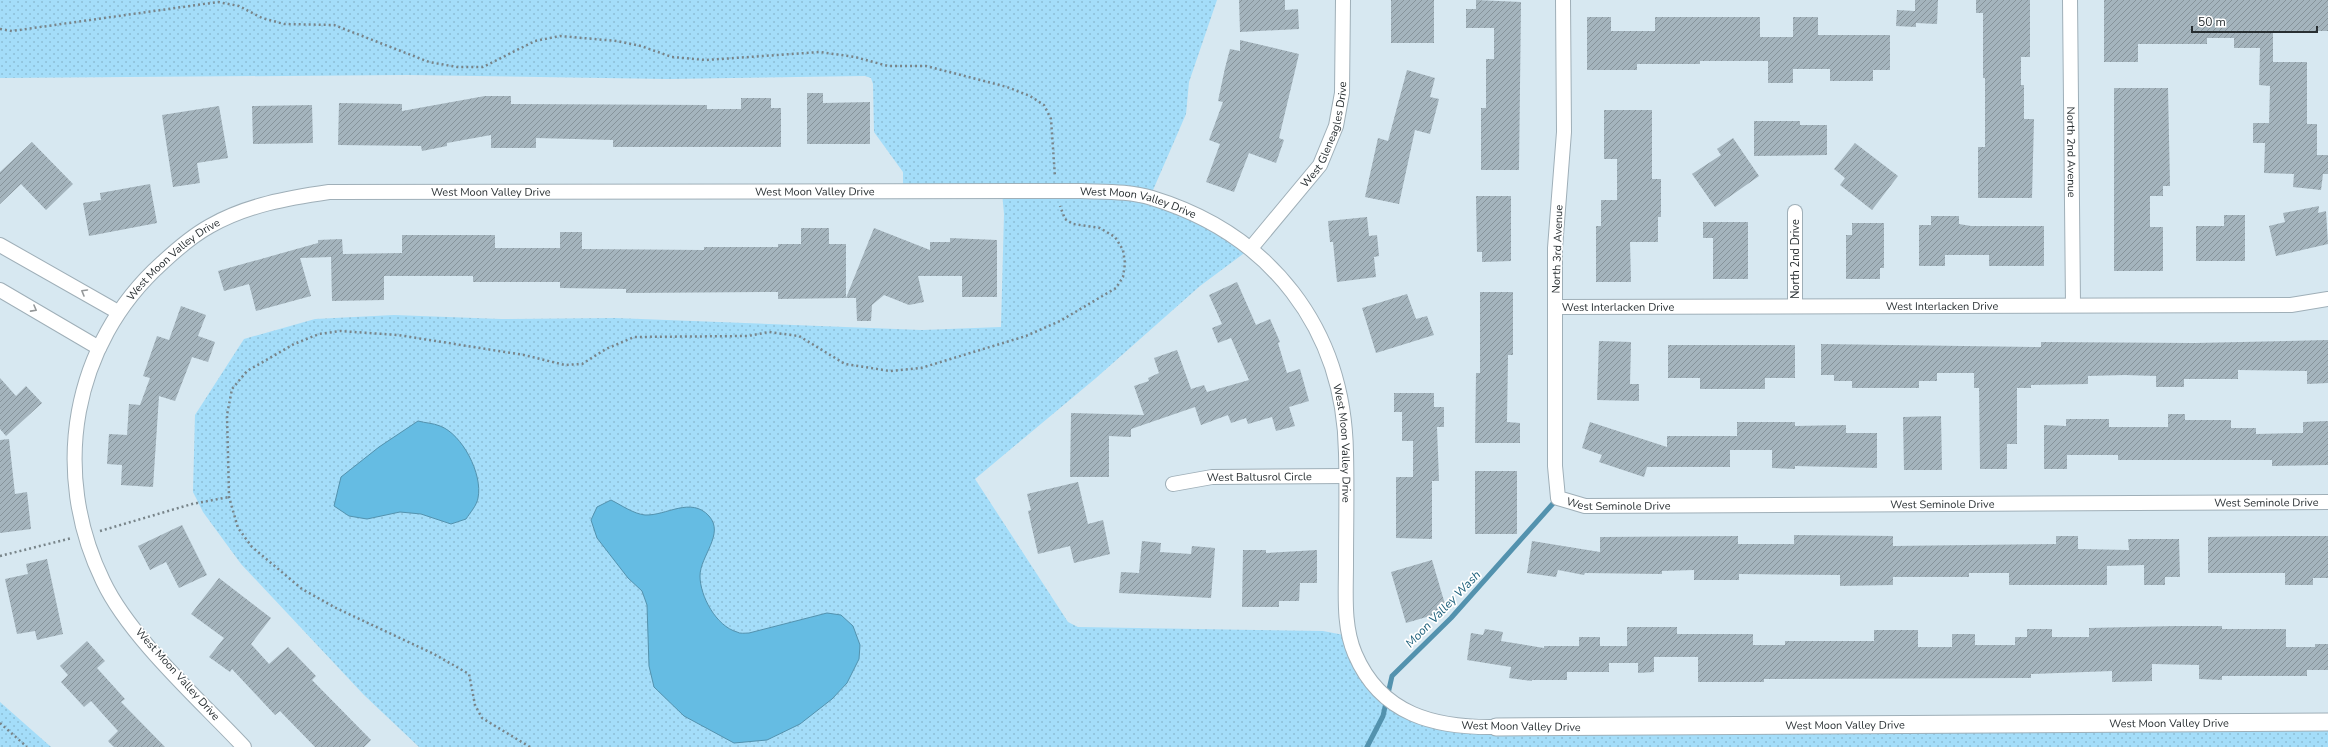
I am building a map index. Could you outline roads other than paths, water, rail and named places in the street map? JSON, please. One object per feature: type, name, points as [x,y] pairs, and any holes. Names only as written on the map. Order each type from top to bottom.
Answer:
[{"type":"street","name":"West Gleneagles Drive","points":[[1252,248],[1320,165],[1336,126],[1342,93],[1343,0]]},
{"type":"street","name":"North 3rd Avenue","points":[[1558,498],[1555,466],[1554,248],[1564,132],[1563,0]]},
{"type":"street","name":"North 2nd Avenue","points":[[2070,0],[2073,304]]},
{"type":"street","name":"West Moon Valley Drive","points":[[244,747],[150,647],[125,615],[103,582],[84,534],[76,494],[74,459],[77,417],[87,374],[118,312],[148,276],[180,247],[209,226],[239,212],[283,199],[329,192],[1057,191],[1118,193],[1150,197],[1207,220],[1252,248],[1288,285],[1311,318],[1326,348],[1342,400],[1346,476],[1346,610],[1349,636],[1355,655],[1377,690],[1387,700],[1408,714],[1465,727],[2328,722]]},
{"type":"street","name":"North 2nd Drive","points":[[1795,212],[1795,306]]},
{"type":"street","points":[[0,245],[118,312]]},
{"type":"street","points":[[0,290],[99,348]]},
{"type":"street","name":"West Interlacken Drive","points":[[1555,307],[2073,304],[2291,305],[2328,299]]},
{"type":"street","name":"West Baltusrol Circle","points":[[1173,484],[1212,477],[1346,476]]},
{"type":"street","name":"West Seminole Drive","points":[[1558,498],[1585,506],[2328,502]]},
{"type":"waterway","name":"Moon Valley Wash","points":[[1367,747],[1383,716],[1392,676],[1451,618],[1557,499]]}]
